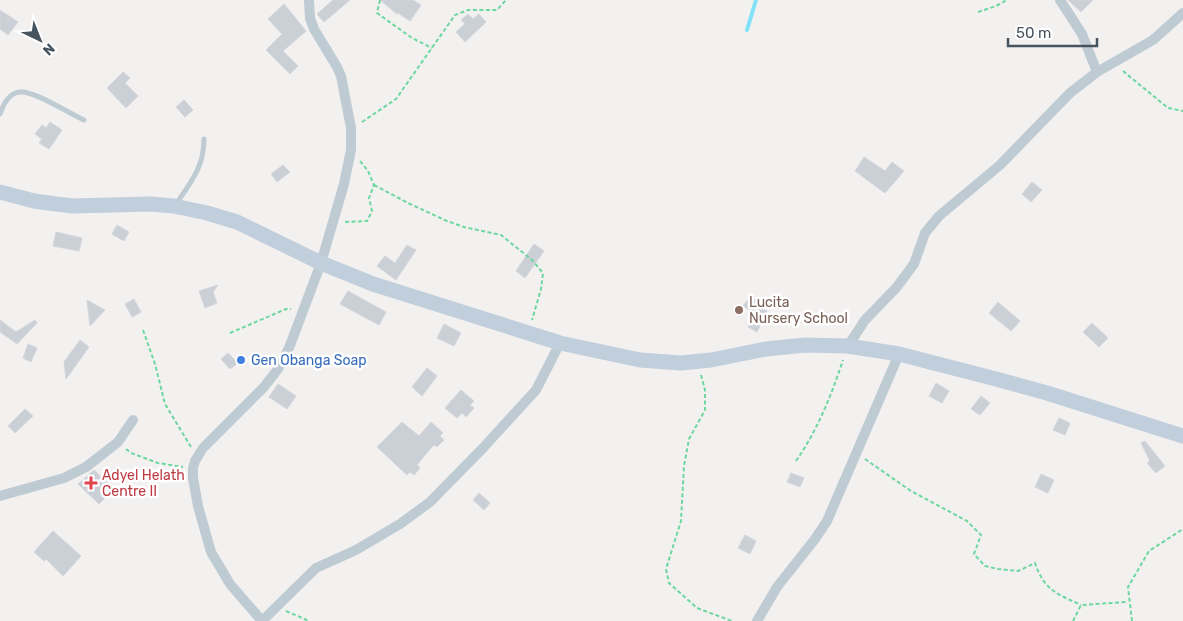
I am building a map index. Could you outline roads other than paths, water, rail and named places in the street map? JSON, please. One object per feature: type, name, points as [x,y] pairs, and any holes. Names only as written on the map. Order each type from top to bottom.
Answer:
[{"type":"street","points":[[309,0],[310,18],[314,28],[334,60],[341,76],[351,128],[351,150],[344,184],[321,264],[289,348],[278,369],[264,386],[197,455],[193,468],[198,506],[211,552],[230,584],[262,621],[316,568],[364,546],[400,524],[430,502],[536,390],[560,343]]},
{"type":"street","points":[[1060,0],[1082,34],[1097,72]]},
{"type":"street","points":[[848,346],[865,320],[896,288],[914,264],[925,233],[938,216],[1000,165],[1070,93],[1097,72],[1153,40],[1183,13]]},
{"type":"street","points":[[0,192],[34,201],[73,206],[150,204],[174,206],[207,213],[237,222],[321,264],[373,284],[560,343],[640,360],[659,363],[696,361],[766,349],[805,345],[848,346],[899,354],[1047,392],[1183,436]]},
{"type":"street","points":[[757,621],[780,583],[815,539],[826,521],[899,354]]},
{"type":"street","points":[[0,496],[64,478],[86,468],[118,442],[133,420]]},
{"type":"lane","points":[[0,114],[4,103],[11,96],[19,92],[30,92],[84,120]]},
{"type":"lane","points":[[174,206],[201,163],[204,154],[204,139]]},
{"type":"waterway","points":[[747,30],[756,0]]},
{"type":"place","name":"Lucita Nursery School","points":[[739,310]]},
{"type":"place","name":"Gen Obanga Soap","points":[[241,360]]},
{"type":"place","name":"Adyel Helath Centre II","points":[[91,483]]}]
